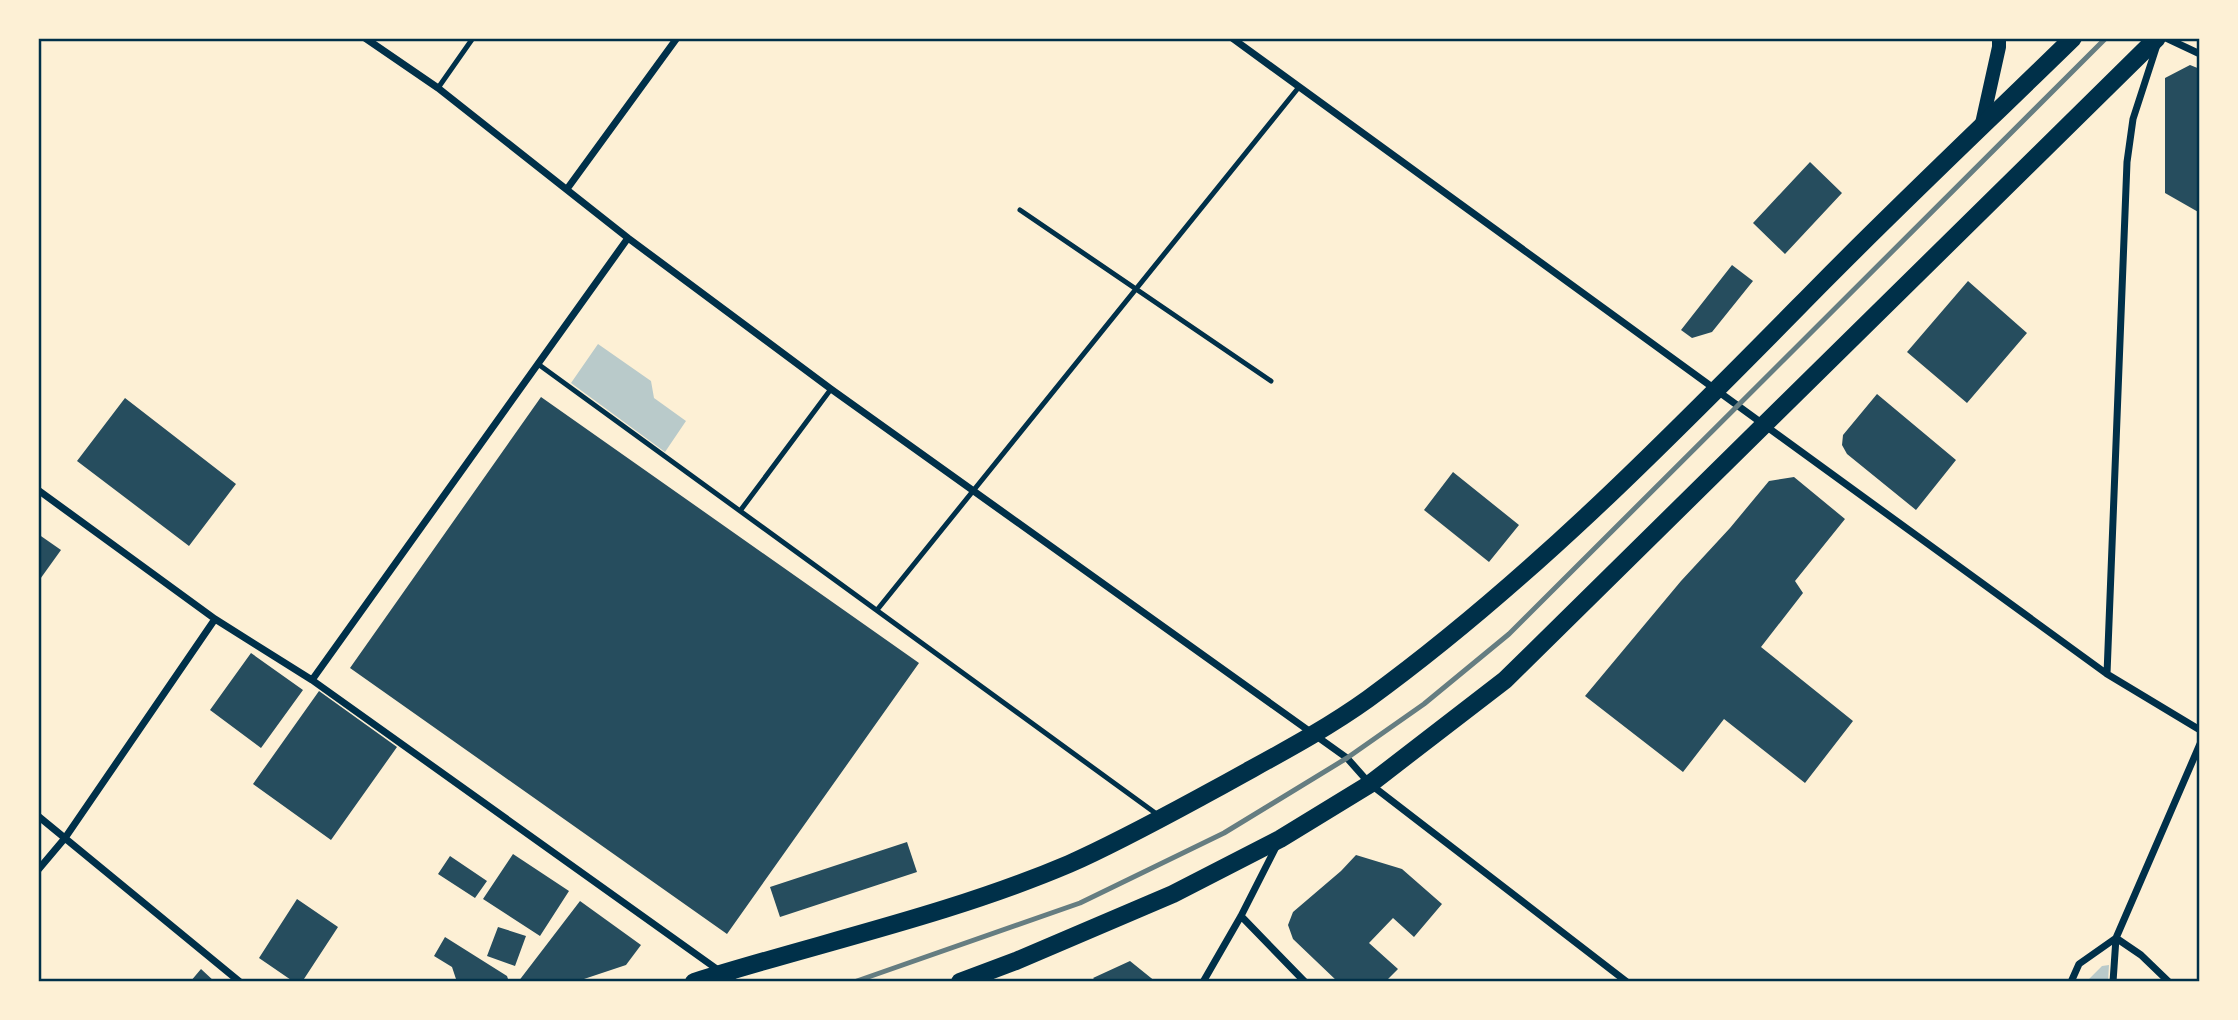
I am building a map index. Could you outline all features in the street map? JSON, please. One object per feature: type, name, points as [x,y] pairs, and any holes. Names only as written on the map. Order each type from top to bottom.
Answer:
[{"type":"main road","points":[[1981,128],[2000,47],[1999,38]]},
{"type":"main road","points":[[694,982],[729,977],[969,901],[1069,864],[1163,817],[1315,734],[1368,699],[1480,611],[1533,565],[1717,390],[1827,278],[2073,38]]},
{"type":"main road","points":[[960,982],[1173,894],[1280,839],[1370,784],[1505,680],[2158,38]]},
{"type":"street","points":[[365,38],[438,88],[628,237],[831,389],[1315,734],[1347,758],[1370,784],[1627,982]]},
{"type":"street","points":[[567,189],[677,38]]},
{"type":"street","points":[[1232,38],[2107,674],[2200,730]]},
{"type":"street","points":[[2107,674],[2127,162],[2133,119],[2158,38]]},
{"type":"street","points":[[2166,38],[2200,54]]},
{"type":"street","points":[[312,680],[628,237]]},
{"type":"street","points":[[38,490],[215,619],[312,680],[729,977]]},
{"type":"street","points":[[38,870],[65,838],[215,619]]},
{"type":"street","points":[[2113,982],[2116,938],[2200,744]]},
{"type":"street","points":[[38,816],[240,982]]},
{"type":"street","points":[[1203,982],[1241,916],[1280,839]]},
{"type":"street","points":[[1241,916],[1305,982]]},
{"type":"street","points":[[2071,982],[2079,964],[2116,938]]},
{"type":"street","points":[[2116,938],[2141,955],[2169,982]]},
{"type":"lane","points":[[438,88],[473,38]]},
{"type":"lane","points":[[877,610],[975,492],[1299,87]]},
{"type":"lane","points":[[1020,210],[1270,381]]},
{"type":"lane","points":[[538,364],[1163,817]]},
{"type":"lane","points":[[740,511],[831,389]]},
{"type":"shaded area","points":[[598,344],[651,381],[654,398],[686,421],[665,452],[571,383]]},
{"type":"shaded area","points":[[2109,965],[2108,981],[2087,981],[2102,966]]},
{"type":"building","points":[[2190,65],[2200,69],[2200,213],[2165,193],[2165,78]]},
{"type":"building","points":[[1810,162],[1842,193],[1785,254],[1753,223]]},
{"type":"building","points":[[1732,265],[1753,281],[1712,332],[1692,338],[1681,330]]},
{"type":"building","points":[[1968,281],[2027,333],[1967,403],[1907,352]]},
{"type":"building","points":[[1877,394],[1956,460],[1916,510],[1847,454],[1842,445],[1843,435]]},
{"type":"building","points":[[541,397],[919,663],[727,934],[350,668]]},
{"type":"building","points":[[125,398],[236,484],[189,546],[77,461]]},
{"type":"building","points":[[1453,472],[1519,525],[1489,562],[1424,510]]},
{"type":"building","points":[[1794,477],[1845,519],[1795,581],[1803,593],[1761,647],[1853,721],[1805,783],[1724,719],[1683,772],[1585,696],[1769,481]]},
{"type":"building","points":[[38,534],[61,550],[38,582]]},
{"type":"building","points":[[251,653],[303,690],[261,748],[210,710]]},
{"type":"building","points":[[319,691],[397,747],[331,840],[253,784]]},
{"type":"building","points":[[907,842],[917,872],[780,917],[770,887]]},
{"type":"building","points":[[513,854],[569,891],[540,936],[483,899]]},
{"type":"building","points":[[1356,855],[1402,869],[1442,904],[1414,937],[1393,918],[1369,943],[1398,969],[1385,982],[1338,982],[1293,939],[1288,925],[1293,912]]},
{"type":"building","points":[[450,856],[487,881],[475,898],[438,874]]},
{"type":"building","points":[[297,899],[338,927],[302,982],[294,982],[259,958]]},
{"type":"building","points":[[580,901],[641,945],[626,965],[575,982],[518,982]]},
{"type":"building","points":[[498,927],[526,936],[515,966],[487,956]]},
{"type":"building","points":[[445,937],[507,976],[509,982],[457,982],[452,967],[434,956]]},
{"type":"building","points":[[1130,961],[1156,982],[1097,982],[1093,978]]},
{"type":"building","points":[[201,969],[215,982],[190,982]]},
{"type":"railway","points":[[854,982],[1080,903],[1224,833],[1347,758],[1424,704],[1509,634],[2106,38]]}]
